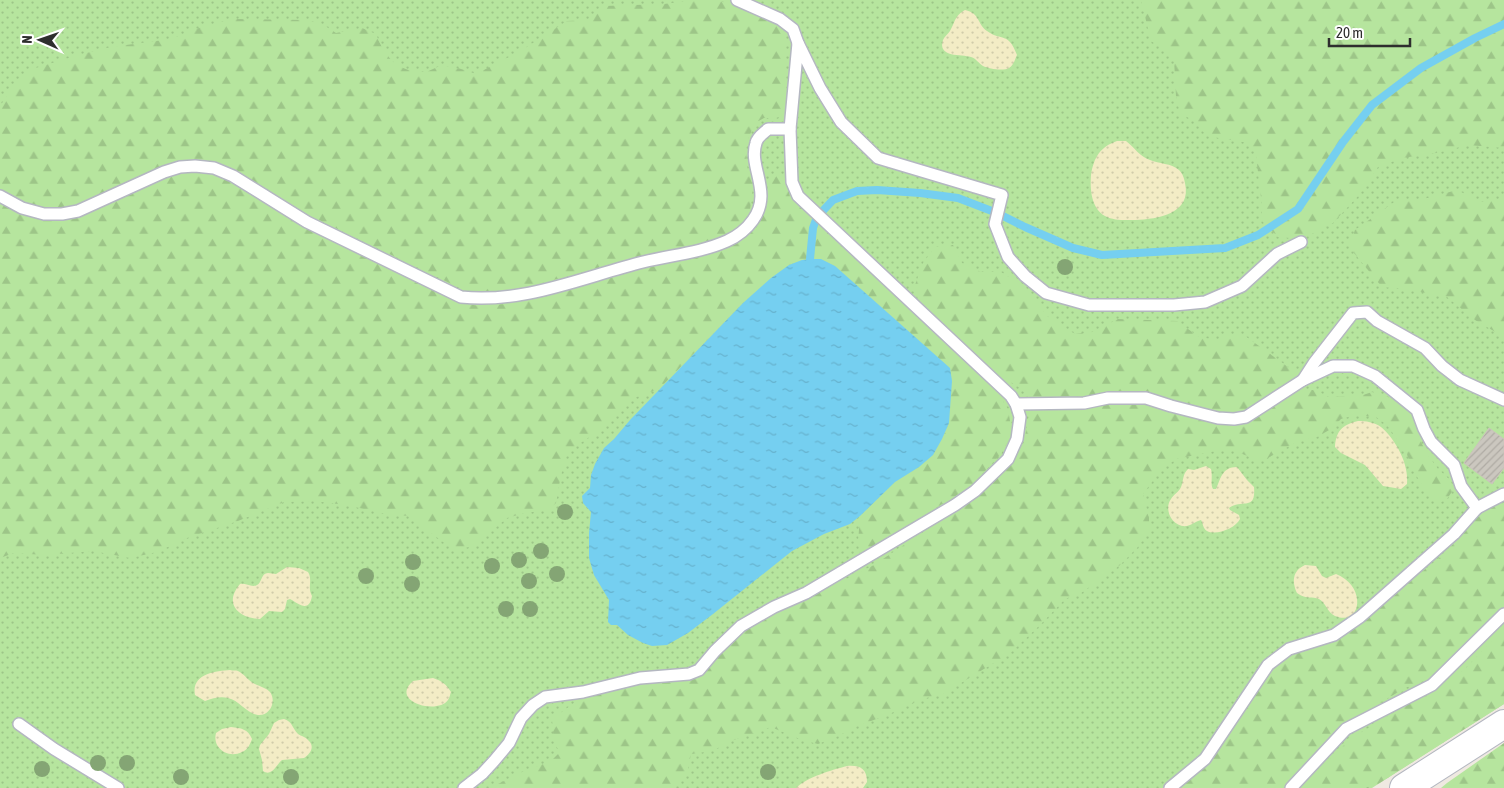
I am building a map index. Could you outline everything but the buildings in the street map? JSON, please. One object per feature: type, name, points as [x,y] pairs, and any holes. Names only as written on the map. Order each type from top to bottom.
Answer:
[{"type":"street","points":[[1404,788],[1504,724]]},
{"type":"lane","points":[[738,0],[780,19],[793,29],[820,88],[840,122],[878,158],[1002,195],[995,224],[1008,256],[1025,276],[1046,292],[1089,305],[1174,305],[1205,302],[1242,286],[1277,254],[1301,242]]},
{"type":"lane","points":[[464,788],[482,774],[494,761],[509,743],[521,718],[533,705],[545,697],[583,692],[640,678],[689,674],[699,670],[715,651],[741,626],[774,607],[806,593],[955,505],[975,491],[1008,459],[1017,440],[1020,417],[1011,396],[798,196],[792,182],[790,129],[798,43]]},
{"type":"lane","points":[[0,196],[22,208],[44,214],[78,212],[164,172],[180,167],[214,168],[233,176],[307,222],[461,297],[480,299],[504,298],[528,294],[644,262],[706,249],[742,233],[754,218],[761,204],[760,182],[754,155],[756,141],[768,129],[790,129]]},
{"type":"lane","points":[[1303,380],[1353,313],[1367,312],[1378,321],[1426,348],[1442,366],[1460,380],[1504,400]]},
{"type":"lane","points":[[1016,404],[1084,403],[1108,398],[1146,398],[1218,418],[1234,419],[1246,417],[1303,380],[1333,366],[1352,366],[1375,376],[1418,410],[1424,429],[1431,442],[1454,465],[1461,486],[1477,508]]},
{"type":"lane","points":[[1170,788],[1205,759],[1268,665],[1289,649],[1334,635],[1360,617],[1454,534],[1477,508],[1504,494]]},
{"type":"lane","points":[[1291,788],[1346,729],[1432,684],[1504,614]]},
{"type":"lane","points":[[19,724],[54,749],[118,788]]},
{"type":"green space","points":[[0,0],[1504,0],[1504,704],[1372,788],[0,788]]},
{"type":"green space","points":[[695,0],[717,0],[745,9],[775,22],[784,32],[784,115],[776,118],[764,118],[755,123],[749,137],[746,149],[747,166],[753,187],[750,210],[741,225],[728,236],[708,243],[645,255],[505,293],[464,290],[309,215],[227,167],[211,161],[175,161],[77,206],[65,208],[54,209],[36,206],[0,188],[0,106],[29,70],[82,54],[111,47],[171,39],[204,26],[234,19],[305,20],[322,24],[336,33],[362,28],[376,34],[393,62],[406,69],[424,72],[440,66],[446,66],[476,74],[519,52],[567,21],[589,20],[605,6],[664,4]]},
{"type":"green space","points":[[1141,0],[1504,0],[1504,148],[1468,145],[1436,153],[1402,158],[1378,167],[1359,195],[1333,223],[1302,239],[1278,237],[1262,221],[1256,155],[1249,143],[1207,136],[1194,121],[1180,113],[1176,96],[1174,59],[1151,41]]},
{"type":"green space","points":[[183,171],[210,173],[229,179],[300,224],[457,302],[479,306],[505,304],[641,268],[707,256],[745,238],[757,227],[766,210],[768,180],[782,176],[787,183],[790,197],[972,367],[999,395],[1008,409],[1010,438],[1001,454],[970,487],[860,554],[858,543],[860,516],[895,482],[919,467],[942,439],[949,423],[952,381],[950,368],[812,259],[802,260],[789,265],[771,278],[743,303],[659,389],[631,399],[605,427],[568,451],[556,503],[548,510],[507,518],[469,547],[454,550],[408,516],[314,501],[284,502],[238,521],[187,538],[157,552],[130,558],[93,551],[45,555],[14,553],[0,558],[0,200],[79,216]]},
{"type":"green space","points":[[1457,190],[1481,202],[1504,199],[1504,337],[1475,320],[1447,297],[1406,289],[1382,287],[1349,247],[1355,230],[1397,200],[1420,200]]},
{"type":"green space","points":[[953,245],[962,263],[981,272],[1001,272],[1024,287],[1047,316],[1075,334],[1092,332],[1118,319],[1177,321],[1199,337],[1217,340],[1229,334],[1245,336],[1298,374],[1247,409],[1235,413],[1219,413],[1138,391],[1029,399],[1021,389],[1002,378],[918,301],[915,285],[923,263],[935,247]]},
{"type":"green space","points":[[1299,390],[1316,390],[1328,397],[1363,395],[1372,392],[1388,397],[1411,413],[1427,454],[1438,469],[1450,480],[1453,490],[1447,499],[1441,502],[1433,500],[1413,470],[1406,452],[1387,425],[1376,417],[1355,415],[1341,419],[1331,429],[1315,438],[1300,440],[1266,459],[1255,459],[1235,451],[1215,451],[1176,459],[1160,471],[1143,494],[1149,518],[1149,531],[1137,548],[1119,566],[1081,593],[1065,599],[1010,653],[943,694],[922,699],[818,744],[802,740],[771,727],[734,740],[712,751],[691,754],[687,774],[671,788],[490,788],[522,772],[551,761],[560,752],[554,743],[552,719],[584,696],[646,682],[703,675],[720,653],[744,630],[874,565],[983,492],[1014,460],[1023,447],[1030,410],[1087,408],[1116,402],[1137,403],[1162,407],[1232,427],[1243,425]]},
{"type":"green space","points":[[1504,503],[1504,607],[1428,679],[1405,688],[1341,726],[1282,788],[1177,788],[1210,762],[1274,666],[1289,654],[1334,642],[1443,555],[1481,514],[1491,506]]},
{"type":"green space","points":[[1504,628],[1504,704],[1378,784],[1364,788],[1302,788],[1350,739],[1464,670]]},
{"type":"green space","points":[[1504,743],[1504,788],[1441,788],[1447,783]]},
{"type":"sand","points":[[965,10],[970,11],[976,16],[987,31],[1011,43],[1017,55],[1011,67],[1007,69],[989,68],[971,57],[951,54],[944,50],[942,46],[944,39],[957,16]]},
{"type":"sand","points":[[1117,141],[1126,141],[1146,159],[1172,166],[1179,170],[1184,178],[1186,193],[1183,202],[1178,208],[1163,216],[1135,220],[1112,219],[1100,213],[1092,198],[1092,169],[1099,153],[1106,146]]},
{"type":"sand","points":[[1358,421],[1370,422],[1381,427],[1396,445],[1404,461],[1407,476],[1407,484],[1401,489],[1383,486],[1365,465],[1341,453],[1335,447],[1338,433],[1348,424]]},
{"type":"sand","points":[[1206,466],[1211,469],[1213,489],[1216,489],[1225,471],[1232,467],[1237,467],[1254,487],[1253,499],[1250,502],[1234,505],[1229,508],[1239,515],[1240,519],[1238,522],[1220,532],[1207,531],[1201,520],[1187,526],[1182,526],[1174,521],[1169,513],[1169,503],[1180,489],[1186,471]]},
{"type":"sand","points":[[1305,565],[1316,566],[1322,576],[1326,578],[1336,574],[1353,587],[1357,604],[1351,616],[1344,618],[1335,616],[1319,599],[1297,593],[1294,577],[1298,570]]},
{"type":"sand","points":[[287,567],[299,568],[308,572],[312,596],[309,604],[303,606],[290,599],[287,600],[285,609],[282,612],[269,611],[260,619],[246,616],[236,609],[233,604],[233,598],[240,584],[255,586],[259,584],[266,573],[276,574]]},
{"type":"sand","points":[[218,671],[238,671],[253,683],[271,693],[273,699],[272,706],[268,712],[258,715],[250,712],[232,699],[220,697],[205,701],[195,695],[195,688],[200,678]]},
{"type":"sand","points":[[433,678],[444,683],[449,689],[451,692],[448,700],[443,704],[426,706],[411,700],[407,695],[407,688],[413,681]]},
{"type":"sand","points":[[284,719],[291,723],[298,734],[311,743],[311,750],[304,758],[282,760],[269,773],[263,771],[260,745],[269,734],[274,723]]},
{"type":"sand","points":[[231,727],[244,730],[252,739],[246,750],[237,754],[222,751],[216,743],[216,733]]},
{"type":"sand","points":[[847,766],[862,768],[866,773],[867,782],[863,788],[796,788],[813,777]]},
{"type":"water","points":[[821,259],[835,266],[950,368],[952,381],[949,423],[942,439],[933,455],[919,467],[895,482],[850,524],[824,534],[792,551],[688,633],[667,645],[652,646],[643,643],[628,635],[617,625],[611,625],[608,622],[609,600],[594,575],[589,558],[591,512],[583,503],[582,496],[590,488],[591,475],[595,464],[604,448],[743,303],[789,265],[802,260]]},
{"type":"waterway","points":[[810,259],[813,228],[817,217],[833,200],[857,191],[877,190],[958,198],[997,213],[1073,248],[1102,255],[1225,248],[1258,235],[1298,209],[1343,142],[1372,105],[1421,68],[1504,24]]}]
